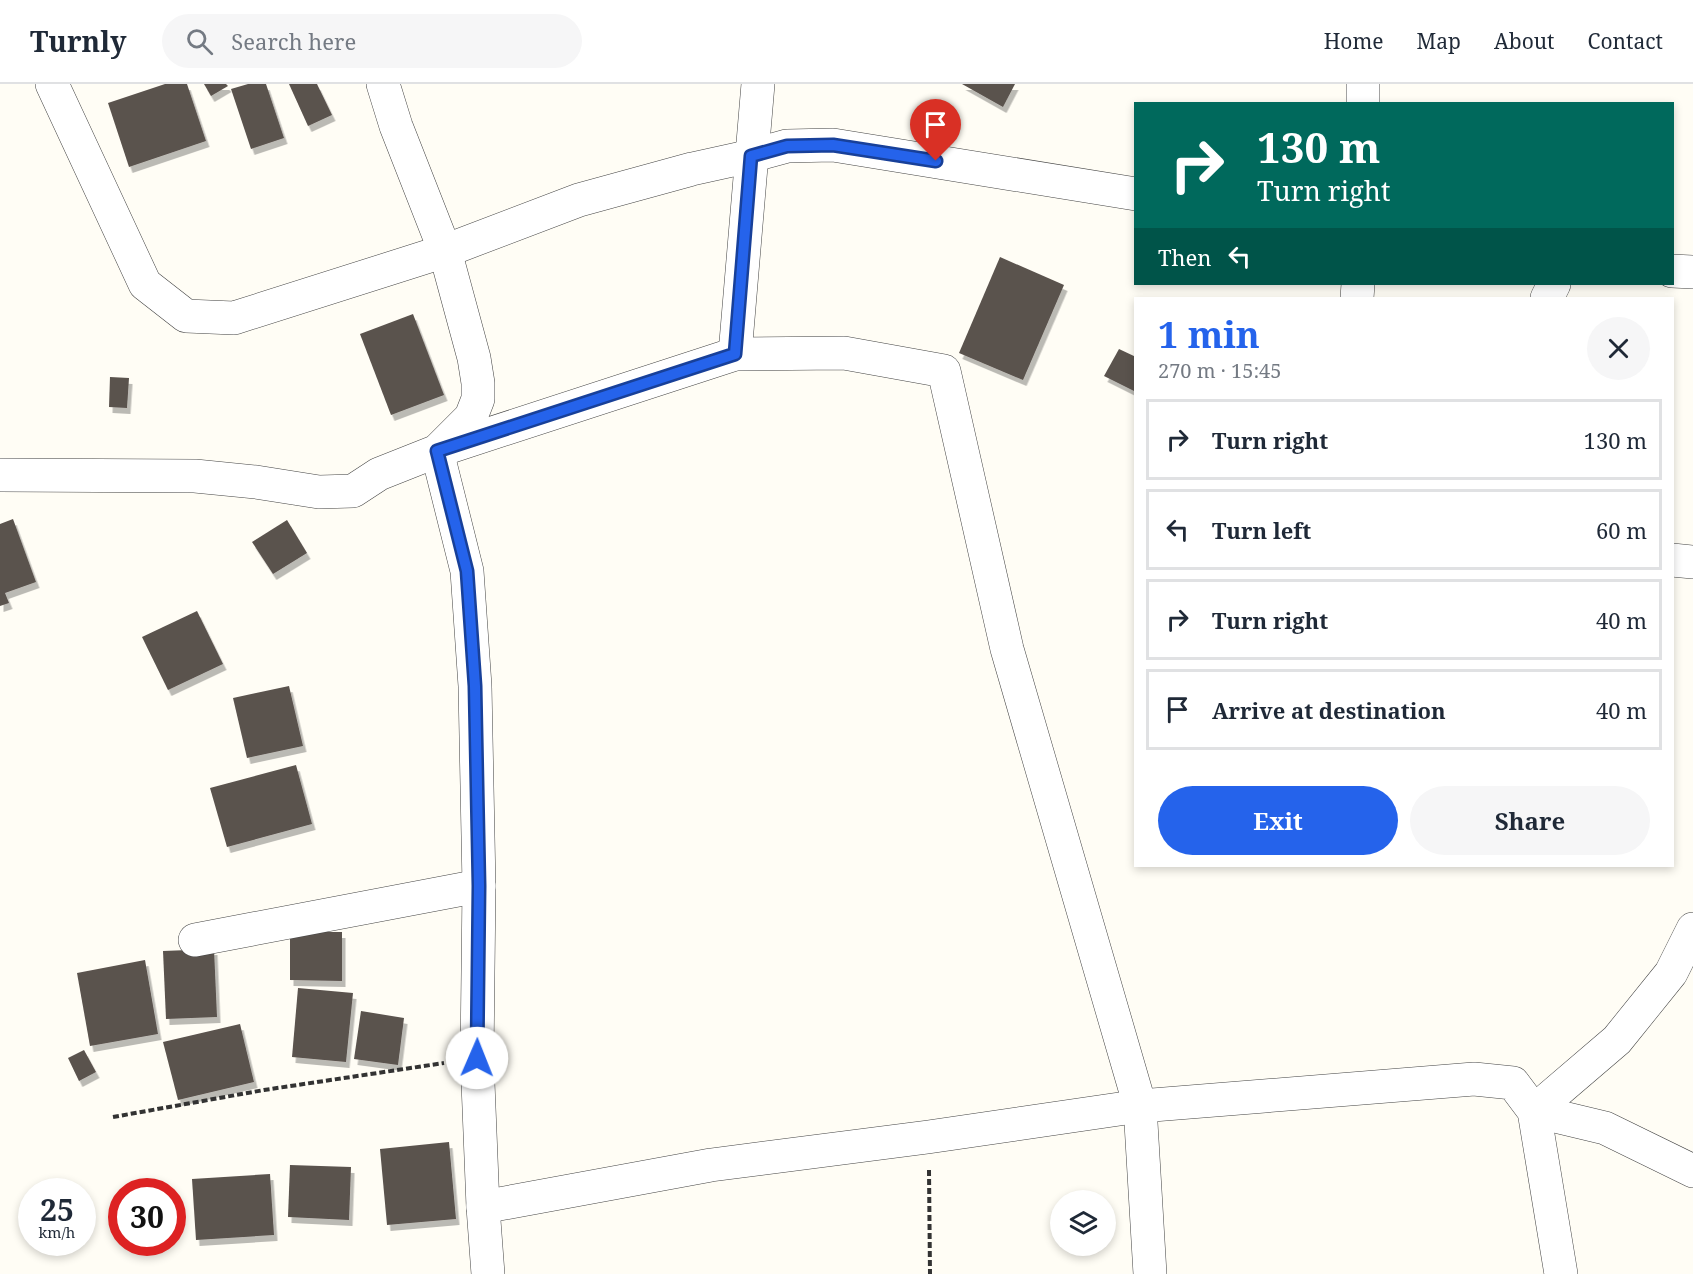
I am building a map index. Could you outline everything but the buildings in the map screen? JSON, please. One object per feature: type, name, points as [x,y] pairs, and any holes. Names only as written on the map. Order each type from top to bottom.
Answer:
[{"type":"street","points":[[52,84],[145,284],[186,316],[234,318],[445,251],[579,200],[787,146],[833,145],[1134,194]]},
{"type":"street","points":[[382,84],[445,251],[474,358],[478,384],[478,399],[471,417],[437,451]]},
{"type":"street","points":[[735,354],[758,84]]},
{"type":"street","points":[[1363,84],[1363,102]]},
{"type":"street","points":[[1674,271],[1693,272]]},
{"type":"street","points":[[0,475],[195,476],[256,482],[319,492],[353,491],[379,474],[437,451],[735,354],[844,353],[944,371],[1007,649],[1140,1106],[1150,1274]]},
{"type":"street","points":[[437,451],[467,571],[475,686],[479,886],[477,1058],[488,1274]]},
{"type":"street","points":[[1674,560],[1693,562]]},
{"type":"street","points":[[195,940],[479,886]]},
{"type":"street","points":[[1534,1111],[1617,1040],[1671,973],[1693,929]]},
{"type":"street","points":[[483,1207],[711,1165],[928,1137],[1140,1106],[1474,1079],[1514,1083],[1534,1111],[1561,1274]]},
{"type":"street","points":[[1534,1111],[1605,1128],[1693,1171]]},
{"type":"path","points":[[113,1117],[264,1090],[477,1058]]},
{"type":"path","points":[[928,1137],[930,1274]]},
{"type":"route","points":[[477,1058],[479,886],[475,686],[467,571],[437,451],[735,354],[751,156],[787,146],[833,145],[936,161]]}]
